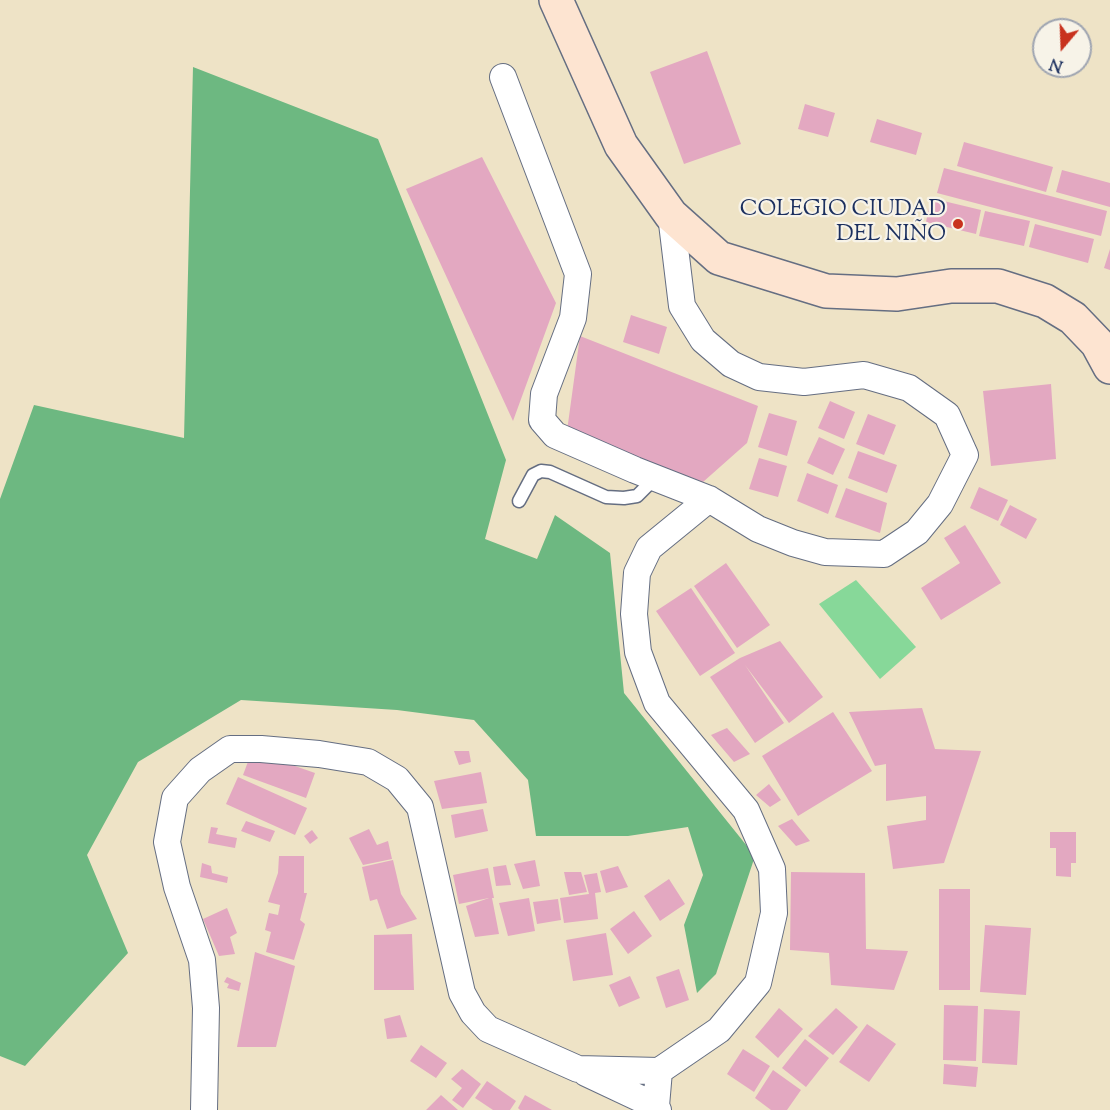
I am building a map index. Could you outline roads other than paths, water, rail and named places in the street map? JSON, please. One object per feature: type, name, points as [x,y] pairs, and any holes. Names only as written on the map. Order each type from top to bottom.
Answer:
[{"type":"street","points":[[556,0],[621,145],[671,215],[719,258],[826,291],[897,294],[951,286],[998,286],[1045,301],[1073,318],[1097,343],[1110,367]]},
{"type":"street","points":[[503,77],[578,274],[573,318],[544,394],[542,420],[555,435],[709,499],[758,529],[793,543],[825,552],[884,555],[917,532],[940,504],[965,455],[947,415],[909,388],[864,375],[804,382],[759,377],[731,364],[703,340],[682,306],[671,215]]},
{"type":"street","points":[[578,1069],[659,1071],[719,1030],[758,983],[774,913],[772,869],[746,810],[657,703],[638,652],[634,614],[637,573],[649,548],[709,499]]},
{"type":"street","points":[[204,1110],[207,1008],[202,960],[177,887],[167,842],[175,798],[200,770],[230,748],[296,752],[368,762],[398,779],[420,807],[462,993],[473,1013],[488,1029],[578,1069],[657,1108],[659,1071]]},
{"type":"lane","points":[[519,501],[534,475],[541,471],[550,472],[606,496],[624,498],[637,496],[656,478]]},
{"type":"place","name":"COLEGIO CIUDAD DEL NIÑO","points":[[958,224]]}]
